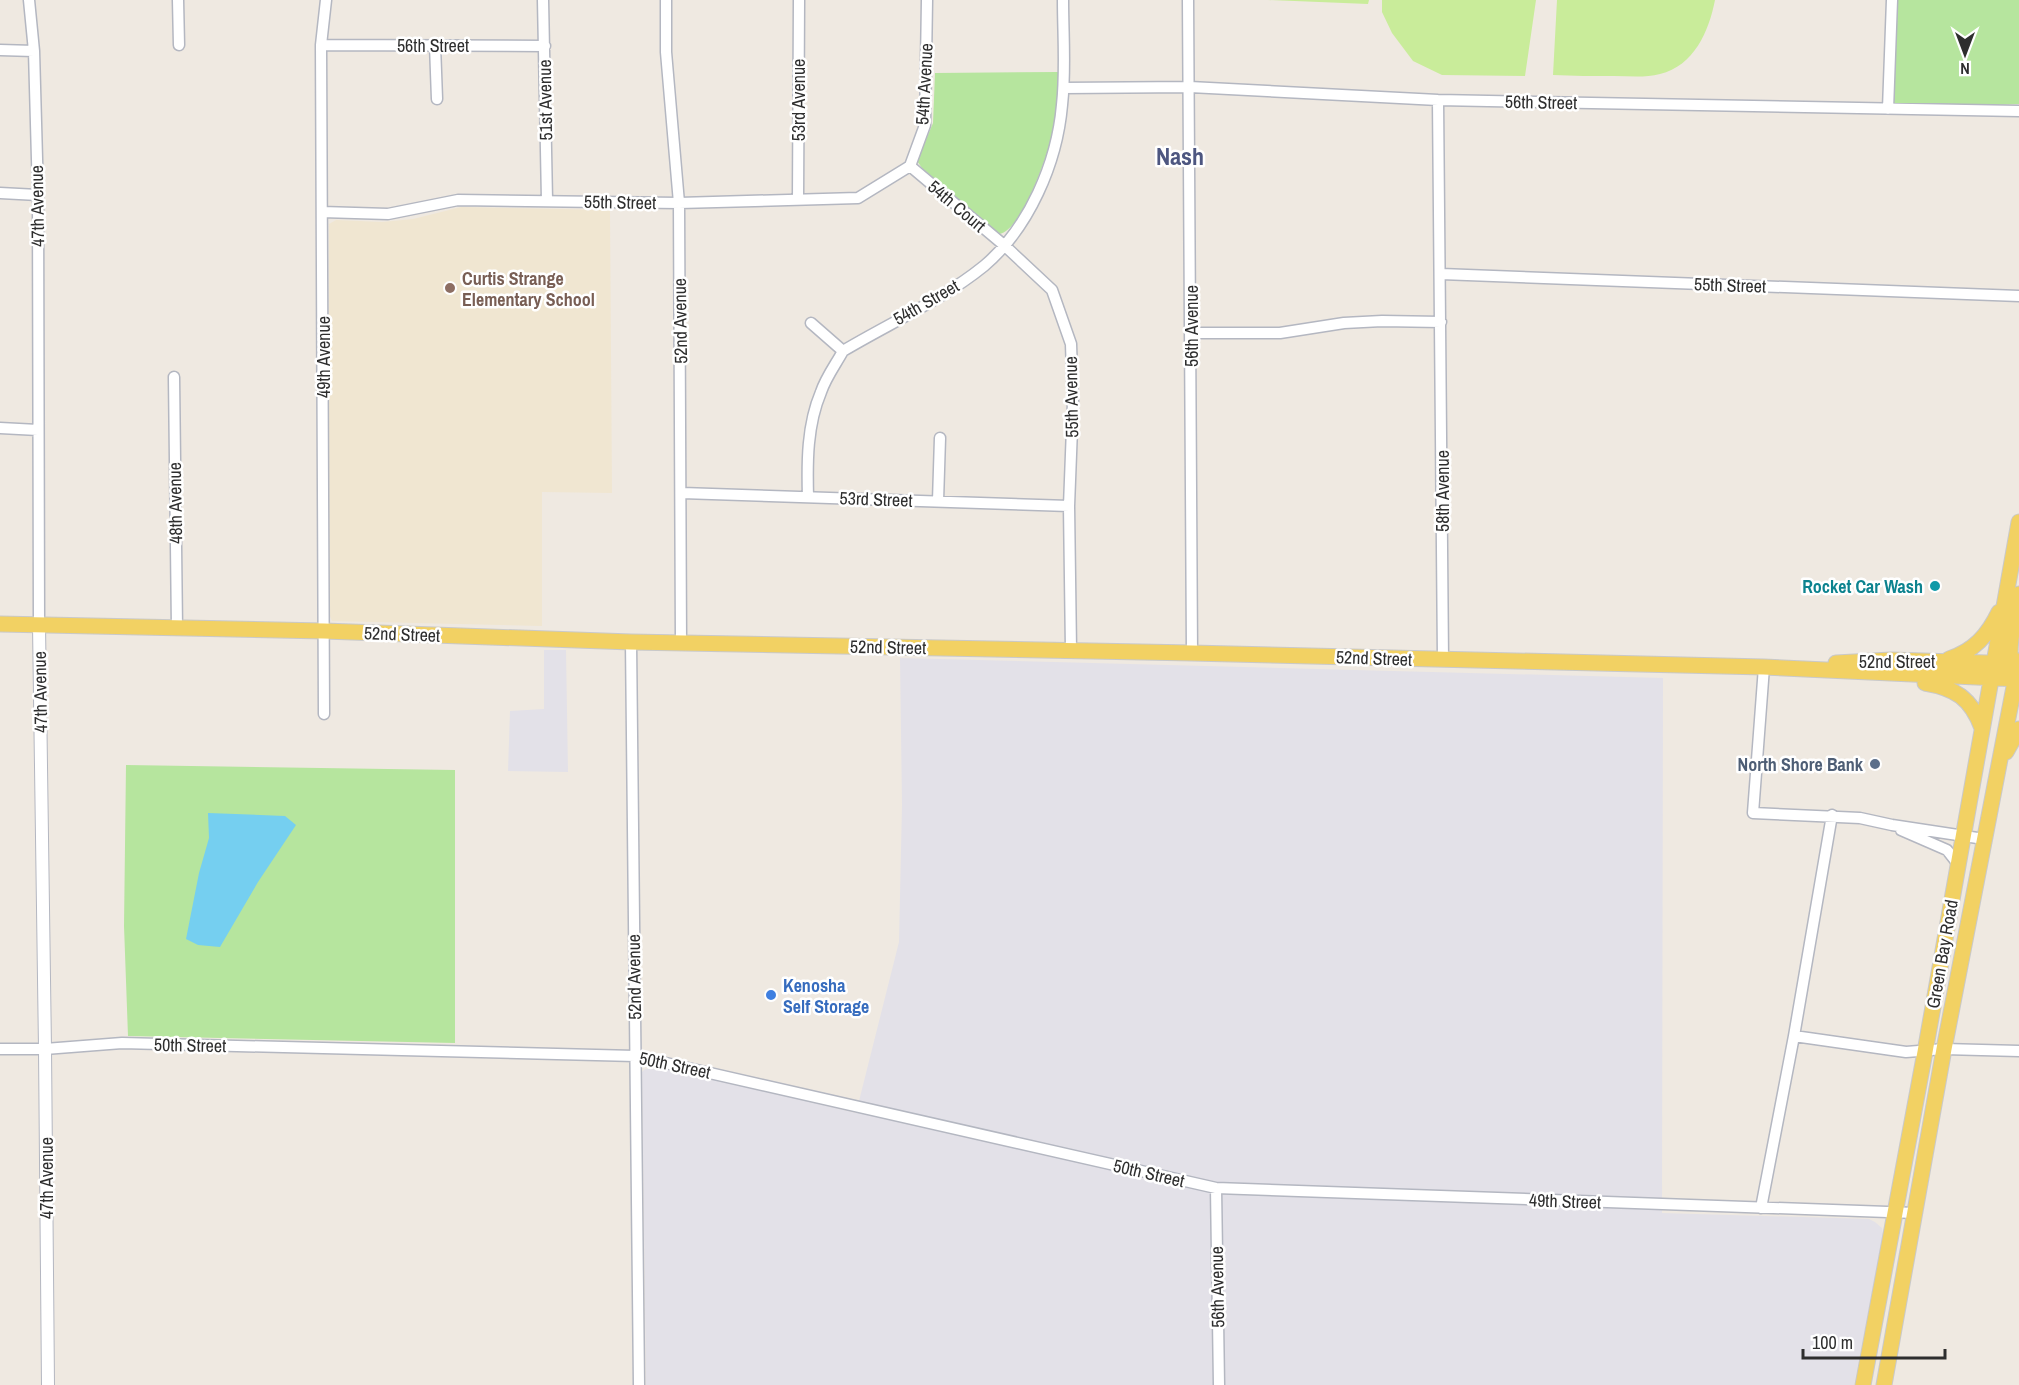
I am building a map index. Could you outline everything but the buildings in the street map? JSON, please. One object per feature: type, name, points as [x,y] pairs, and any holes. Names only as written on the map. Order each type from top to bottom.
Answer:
[{"type":"main road","name":"Green Bay Road","points":[[1884,1385],[1944,1049],[2017,668],[2010,647],[2015,546],[2019,522]]},
{"type":"main road","points":[[2015,546],[2019,586]]},
{"type":"main road","name":"Green Bay Road","points":[[1863,1385],[1993,670],[2013,595]]},
{"type":"main road","points":[[1944,661],[1966,652],[1981,641],[2013,595]]},
{"type":"main road","name":"52nd Street","points":[[0,624],[1860,672],[2017,668]]},
{"type":"main road","name":"52nd Street","points":[[1770,668],[1866,660],[1944,661],[1993,670]]},
{"type":"main road","points":[[1860,672],[1944,686],[1967,702],[1977,715],[1982,728]]},
{"type":"main road","points":[[1999,765],[2019,729]]},
{"type":"street","name":"47th Avenue","points":[[29,0],[34,51],[38,195],[39,625],[48,1385]]},
{"type":"street","points":[[177,0],[179,45]]},
{"type":"street","name":"49th Avenue","points":[[324,714],[321,45],[326,0]]},
{"type":"street","name":"51st Avenue","points":[[543,0],[547,200]]},
{"type":"street","name":"52nd Avenue","points":[[666,0],[666,52],[679,203],[681,643]]},
{"type":"street","name":"53rd Avenue","points":[[798,0],[798,200]]},
{"type":"street","name":"54th Avenue","points":[[910,166],[925,125],[927,0]]},
{"type":"street","points":[[1005,246],[1026,214],[1043,181],[1059,126],[1064,88],[1063,0]]},
{"type":"street","name":"56th Avenue","points":[[1188,0],[1192,653]]},
{"type":"street","points":[[1888,109],[1892,0]]},
{"type":"street","name":"56th Street","points":[[321,45],[545,46]]},
{"type":"street","points":[[435,45],[437,99]]},
{"type":"street","points":[[0,50],[34,51]]},
{"type":"street","name":"56th Street","points":[[1064,88],[1190,87],[1438,100],[2019,111]]},
{"type":"street","name":"58th Avenue","points":[[1438,100],[1443,660]]},
{"type":"street","name":"55th Street","points":[[322,212],[387,214],[458,200],[679,203],[858,198],[910,166]]},
{"type":"street","name":"54th Court","points":[[910,166],[1005,246]]},
{"type":"street","points":[[0,193],[38,195]]},
{"type":"street","name":"54th Street","points":[[843,351],[945,292],[984,265],[1005,246]]},
{"type":"street","name":"55th Avenue","points":[[1005,246],[1052,290],[1071,344],[1073,402],[1070,506],[1071,650]]},
{"type":"street","name":"55th Street","points":[[1441,274],[2019,296]]},
{"type":"street","points":[[808,497],[807,455],[820,392],[843,351],[811,322]]},
{"type":"street","points":[[1191,333],[1280,333],[1344,323],[1441,322]]},
{"type":"street","name":"48th Avenue","points":[[174,377],[177,629]]},
{"type":"street","points":[[0,428],[38,430]]},
{"type":"street","points":[[938,501],[940,438]]},
{"type":"street","name":"53rd Street","points":[[682,494],[1070,506]]},
{"type":"street","name":"52nd Avenue","points":[[630,642],[639,1385]]},
{"type":"street","points":[[1770,668],[1753,813],[1860,818],[1984,839]]},
{"type":"street","points":[[1761,1208],[1794,1036],[1832,815]]},
{"type":"street","points":[[1892,825],[1920,840],[1941,847],[1958,864]]},
{"type":"street","points":[[1794,1036],[1906,1052],[1944,1049],[2019,1051]]},
{"type":"street","name":"50th Street","points":[[45,1049],[122,1043],[635,1056],[1216,1188]]},
{"type":"street","points":[[0,1049],[45,1049]]},
{"type":"street","name":"56th Avenue","points":[[1216,1188],[1219,1385]]},
{"type":"street","name":"49th Street","points":[[1216,1188],[1915,1213]]},
{"type":"shaded area","points":[[461,207],[610,210],[612,493],[542,492],[542,626],[332,621],[329,614],[329,224],[336,220],[382,222],[413,219]]},
{"type":"shaded area","points":[[544,650],[566,650],[568,772],[508,771],[510,711],[544,709]]},
{"type":"shaded area","points":[[900,658],[1663,678],[1662,1213],[1869,1219],[1882,1228],[1883,1235],[1854,1385],[646,1385],[642,1072],[645,1069],[662,1068],[856,1113],[899,942],[902,805]]},
{"type":"green space","points":[[1268,0],[1369,0],[1368,4]]},
{"type":"green space","points":[[1382,0],[1536,0],[1525,76],[1442,75],[1413,61],[1392,33],[1382,12]]},
{"type":"green space","points":[[1557,0],[1715,0],[1709,24],[1691,55],[1672,70],[1637,77],[1553,75]]},
{"type":"green space","points":[[1892,0],[2019,0],[2019,104],[1888,109]]},
{"type":"green space","points":[[1058,72],[1056,119],[1043,165],[1018,218],[1008,229],[999,234],[922,168],[917,161],[933,123],[935,73]]},
{"type":"green space","points":[[126,765],[455,770],[455,1043],[128,1036],[124,926]]},
{"type":"water","points":[[208,813],[285,816],[296,825],[258,882],[220,947],[198,945],[186,939],[199,873],[209,838]]},
{"type":"place","name":"Curtis Strange Elementary School","points":[[450,288]]},
{"type":"place","name":"Rocket Car Wash","points":[[1935,586]]},
{"type":"place","name":"North Shore Bank","points":[[1875,764]]},
{"type":"place","name":"Kenosha Self Storage","points":[[771,995]]},
{"type":"district","name":"Nash","points":[[1180,156]]}]
